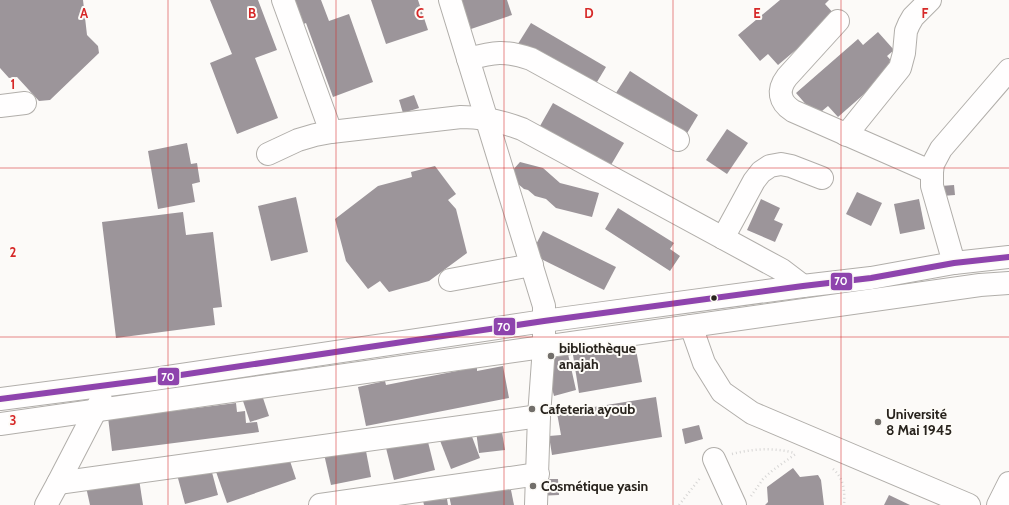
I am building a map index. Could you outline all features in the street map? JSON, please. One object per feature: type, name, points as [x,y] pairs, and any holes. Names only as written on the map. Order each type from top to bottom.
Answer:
[{"type":"street","points":[[283,0],[331,132]]},
{"type":"street","points":[[450,0],[544,306],[544,347],[539,416],[536,505]]},
{"type":"street","points":[[846,134],[900,68],[904,53],[906,31],[909,24],[930,0]]},
{"type":"street","points":[[838,21],[783,82],[781,89],[783,102],[787,108],[793,112],[932,172]]},
{"type":"street","points":[[468,59],[499,53],[520,55],[531,59],[678,140]]},
{"type":"street","points":[[954,263],[932,186],[933,164],[941,148],[1009,70]]},
{"type":"street","points":[[0,106],[24,103]]},
{"type":"street","points":[[268,154],[298,140],[331,132],[460,117],[487,118],[505,122],[522,129],[724,238],[782,270],[803,286]]},
{"type":"street","points":[[724,238],[754,181],[761,172],[770,166],[781,164],[792,166],[822,178]]},
{"type":"street","points":[[0,399],[107,386],[544,321],[870,278],[954,263],[1009,257]]},
{"type":"street","points":[[450,280],[532,265]]},
{"type":"street","points":[[0,424],[973,286],[1009,283]]},
{"type":"street","points":[[691,326],[704,363],[722,392],[802,449],[969,505]]},
{"type":"street","points":[[46,505],[97,410],[107,386]]},
{"type":"street","points":[[58,484],[539,416]]},
{"type":"street","points":[[714,459],[742,502]]},
{"type":"street","points":[[320,505],[538,474]]},
{"type":"street","points":[[998,505],[1009,483]]},
{"type":"path","points":[[679,505],[714,459],[737,453],[763,449],[787,451],[802,449]]},
{"type":"path","points":[[742,502],[773,470],[802,449]]},
{"type":"path","points":[[830,467],[839,474],[845,494],[844,505]]},
{"type":"building","points":[[0,0],[83,0],[87,35],[98,46],[99,53],[50,100],[39,101],[17,77],[9,78],[0,68]]},
{"type":"building","points":[[210,0],[258,0],[277,50],[255,58],[278,118],[237,134],[210,63],[232,54]]},
{"type":"building","points":[[293,0],[321,0],[329,21],[349,14],[373,82],[333,97],[306,23],[299,26]]},
{"type":"building","points":[[371,0],[418,0],[428,30],[386,44]]},
{"type":"building","points":[[461,0],[507,0],[512,15],[471,29]]},
{"type":"building","points":[[780,0],[829,0],[825,4],[836,16],[778,65],[768,54],[760,61],[738,35]]},
{"type":"building","points":[[531,23],[606,67],[591,92],[516,47]]},
{"type":"building","points":[[878,32],[894,50],[887,56],[896,66],[838,117],[828,106],[816,116],[796,93],[858,39],[863,45]]},
{"type":"building","points":[[630,71],[698,115],[683,140],[614,96]]},
{"type":"building","points":[[414,95],[419,108],[403,113],[399,100]]},
{"type":"building","points":[[553,103],[624,143],[611,165],[540,126]]},
{"type":"building","points":[[727,129],[748,143],[727,174],[706,160]]},
{"type":"building","points":[[187,143],[191,164],[197,163],[200,182],[192,184],[195,202],[158,209],[148,151]]},
{"type":"building","points":[[520,162],[543,168],[560,183],[599,193],[592,217],[556,208],[546,199],[535,196],[528,190],[524,189],[511,178],[512,171]]},
{"type":"building","points":[[435,166],[456,194],[448,200],[456,209],[467,253],[429,281],[389,292],[380,281],[368,289],[346,261],[335,219],[378,186],[412,177],[411,172]]},
{"type":"building","points":[[954,185],[955,195],[942,196],[941,186]]},
{"type":"building","points":[[857,192],[882,203],[871,226],[846,214]]},
{"type":"building","points":[[296,197],[308,252],[271,261],[258,206]]},
{"type":"building","points":[[761,199],[780,208],[774,220],[783,224],[775,242],[747,230]]},
{"type":"building","points":[[919,199],[925,229],[900,234],[894,204]]},
{"type":"building","points":[[618,208],[674,243],[670,249],[680,256],[670,271],[605,229]]},
{"type":"building","points":[[183,212],[186,235],[213,232],[222,307],[213,308],[215,325],[116,338],[102,222]]},
{"type":"building","points":[[543,231],[616,267],[604,290],[531,254]]},
{"type":"building","points":[[635,344],[642,382],[579,393],[573,355]]},
{"type":"building","points":[[568,354],[576,390],[554,396],[550,381],[542,368],[554,365],[553,358]]},
{"type":"building","points":[[503,366],[509,398],[366,426],[358,387],[385,381],[386,385],[477,367],[477,371]]},
{"type":"building","points":[[262,395],[269,416],[250,422],[243,401]]},
{"type":"building","points":[[656,397],[662,437],[552,455],[549,436],[561,435],[557,413]]},
{"type":"building","points":[[236,403],[237,412],[245,411],[246,423],[257,422],[259,432],[112,451],[108,417],[165,412]]},
{"type":"building","points":[[475,424],[502,432],[505,450],[479,453]]},
{"type":"building","points":[[699,425],[703,439],[685,444],[682,429]]},
{"type":"building","points":[[468,426],[480,458],[451,469],[439,438]]},
{"type":"building","points":[[426,434],[435,470],[394,480],[385,444]]},
{"type":"building","points":[[365,446],[371,477],[331,485],[324,454]]},
{"type":"building","points":[[287,452],[296,479],[227,503],[214,466]]},
{"type":"building","points":[[209,461],[218,495],[185,504],[176,471]]},
{"type":"building","points":[[793,468],[800,477],[818,475],[821,480],[824,505],[765,505],[768,502],[767,487]]},
{"type":"building","points":[[139,479],[143,505],[90,505],[86,487]]},
{"type":"building","points":[[536,479],[558,479],[559,495],[536,496]]},
{"type":"building","points":[[510,485],[514,505],[451,505],[449,495]]},
{"type":"building","points":[[889,495],[910,505],[884,505]]},
{"type":"building","points":[[447,499],[448,505],[424,505],[423,501]]},
{"type":"transit line","name":"70","points":[[0,399],[154,379],[544,321],[871,278],[954,263],[1009,257]]},
{"type":"place","name":"bibliothèque anajah","points":[[551,356]]},
{"type":"place","name":"Cafeteria ayoub","points":[[532,409]]},
{"type":"place","name":"Université 8 Mai 1945","points":[[878,422]]},
{"type":"place","name":"Cosmétique yasin","points":[[533,486]]}]
